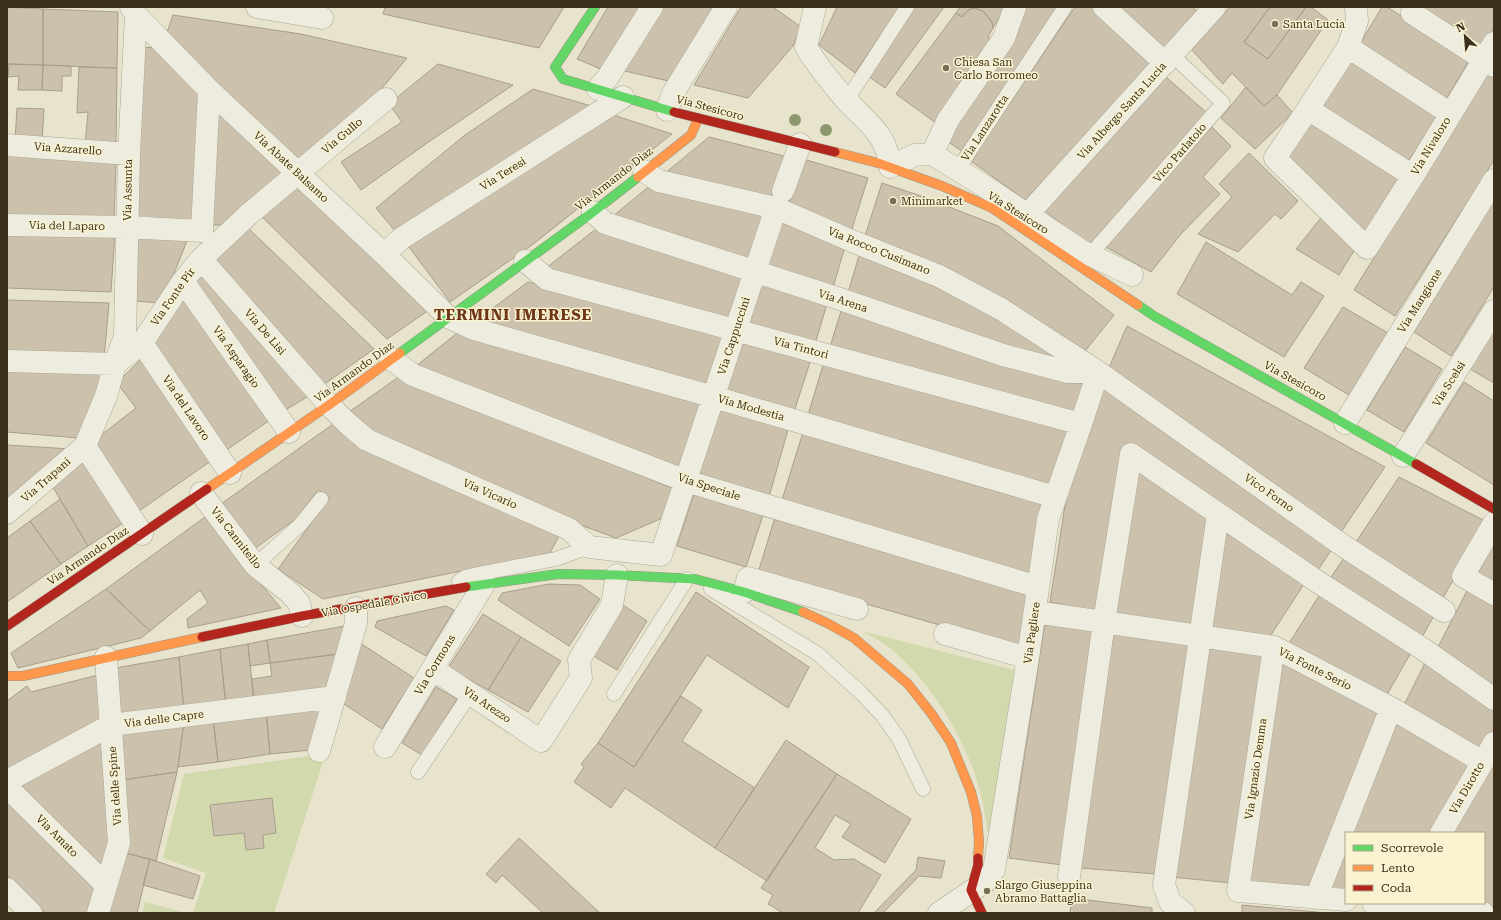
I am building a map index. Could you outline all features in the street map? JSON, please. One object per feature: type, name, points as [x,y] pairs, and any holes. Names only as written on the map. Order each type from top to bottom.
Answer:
[{"type":"street","points":[[257,7],[322,18]]},
{"type":"street","name":"Via Stesicoro","points":[[595,7],[555,67],[563,79],[698,119],[890,167],[942,186],[992,208],[1154,316],[1345,422],[1494,508]]},
{"type":"street","points":[[598,90],[608,77],[652,7]]},
{"type":"street","points":[[667,110],[673,93],[726,7]]},
{"type":"street","points":[[815,7],[806,47],[816,64],[846,100],[880,136],[889,154],[890,167],[915,155],[932,154],[958,169],[1090,255],[1132,275]]},
{"type":"street","points":[[932,154],[948,120],[1004,38],[1015,7]]},
{"type":"street","points":[[1104,7],[1169,59]]},
{"type":"street","points":[[1356,7],[1358,21],[1348,47],[1308,109],[1413,176]]},
{"type":"street","name":"Via Albergo Santa Lucia","points":[[1028,214],[1169,59],[1211,8]]},
{"type":"street","name":"Via Abate Balsamo","points":[[134,11],[209,90],[448,316]]},
{"type":"street","name":"Via Assunta","points":[[115,364],[125,336],[134,11]]},
{"type":"street","points":[[1412,13],[1491,56]]},
{"type":"street","points":[[1348,47],[1451,114]]},
{"type":"street","name":"Via Nivaloro","points":[[1308,109],[1275,158],[1368,248],[1451,114],[1491,56]]},
{"type":"street","name":"Via del Laparo","points":[[7,224],[127,227],[202,231],[209,90]]},
{"type":"street","name":"Via Teresi","points":[[384,254],[402,238],[623,97]]},
{"type":"street","name":"Via Gullo","points":[[298,174],[386,99]]},
{"type":"street","name":"Via Armando Diaz","points":[[7,626],[329,405],[448,316],[593,212],[692,135],[698,119]]},
{"type":"street","name":"Via Cappuccini","points":[[589,547],[661,555],[755,272],[800,144]]},
{"type":"street","name":"Via Azzarello","points":[[7,145],[129,154]]},
{"type":"street","name":"Via Rocco Cusimano","points":[[644,171],[659,181],[780,200],[852,241],[939,276],[1001,309],[1098,372]]},
{"type":"street","name":"Via Fonte Pir","points":[[115,364],[142,343],[183,281],[201,259],[248,215],[298,174]]},
{"type":"street","name":"Via Mangione","points":[[1345,422],[1494,180]]},
{"type":"street","name":"Via Arena","points":[[593,212],[606,223],[834,297],[1003,355],[1068,372],[1098,372]]},
{"type":"street","name":"Via De Lisi","points":[[201,259],[329,405]]},
{"type":"street","name":"Via Tintori","points":[[525,261],[547,279],[1082,424]]},
{"type":"street","name":"Via Asparagio","points":[[183,281],[289,432]]},
{"type":"street","name":"Via Scelsi","points":[[1403,456],[1494,311]]},
{"type":"street","name":"Via Modestia","points":[[448,316],[474,329],[714,397],[1055,497]]},
{"type":"street","name":"Via del Lavoro","points":[[142,343],[230,474]]},
{"type":"street","name":"Via Speciale","points":[[391,359],[413,375],[686,481],[1038,587]]},
{"type":"street","points":[[7,362],[115,364],[106,396],[84,446],[142,534]]},
{"type":"street","name":"Via Pagliere","points":[[939,913],[985,882],[994,870],[1028,658],[1048,519],[1082,424],[1098,372]]},
{"type":"street","name":"Vico Forno","points":[[1098,372],[1342,545],[1444,611]]},
{"type":"street","name":"Via Vicario","points":[[329,405],[367,440],[569,529],[589,547]]},
{"type":"street","name":"Via Trapani","points":[[11,507],[84,446]]},
{"type":"street","points":[[1069,876],[1104,622],[1132,454],[1318,582],[1423,649],[1494,699]]},
{"type":"street","name":"Via Cannitello","points":[[201,493],[255,565],[290,593],[299,603],[302,616]]},
{"type":"street","points":[[1184,913],[1170,902],[1164,885],[1218,514]]},
{"type":"street","points":[[1494,523],[1463,576],[1494,594]]},
{"type":"street","name":"Via Ospedale Civico","points":[[9,680],[106,657],[302,616],[356,608],[484,584],[558,574],[617,575],[691,579],[744,592],[796,609],[827,623],[854,638],[908,684],[951,743],[971,792],[977,816],[979,842],[978,865],[971,890]]},
{"type":"street","name":"Via Arezzo","points":[[433,669],[541,741],[581,678],[578,660],[612,605],[617,575]]},
{"type":"street","points":[[744,592],[748,578],[857,609]]},
{"type":"street","name":"Via Cormons","points":[[385,746],[484,584]]},
{"type":"street","points":[[319,751],[356,623],[356,608]]},
{"type":"street","name":"Via Fonte Serio","points":[[1035,612],[1274,647],[1391,708],[1483,762]]},
{"type":"street","points":[[945,634],[1028,658]]},
{"type":"street","name":"Via Ignazio Demma","points":[[1274,647],[1238,891],[1316,898]]},
{"type":"street","name":"Via delle Spine","points":[[98,913],[119,843],[106,657]]},
{"type":"street","name":"Via delle Capre","points":[[7,781],[111,725],[335,697]]},
{"type":"street","points":[[1345,900],[1316,898],[1391,708]]},
{"type":"street","name":"Via Dirotto","points":[[1442,832],[1494,743]]},
{"type":"street","name":"Via Amato","points":[[7,787],[106,885]]},
{"type":"street","points":[[7,889],[31,913]]},
{"type":"street","points":[[971,890],[982,913]]},
{"type":"street","points":[[1400,904],[1483,913]]},
{"type":"lane","points":[[846,100],[907,7]]},
{"type":"lane","name":"Via Lanzarotta","points":[[958,169],[1065,7]]},
{"type":"lane","name":"Vico Parlatoio","points":[[1090,255],[1223,103],[1169,59]]},
{"type":"lane","points":[[255,565],[300,525],[321,499]]},
{"type":"lane","points":[[454,589],[454,585],[465,578],[556,559],[589,547]]},
{"type":"lane","points":[[614,694],[691,579],[818,654],[882,714],[899,739],[923,789]]},
{"type":"lane","points":[[418,772],[470,694]]},
{"type":"green space","points":[[862,631],[1015,670],[989,838],[982,800],[970,760],[951,722],[926,686],[912,669],[883,643]]},
{"type":"green space","points":[[310,756],[324,759],[274,913],[193,913],[206,873],[163,858],[184,774]]},
{"type":"green space","points":[[145,902],[186,913],[142,913]]},
{"type":"building","points":[[7,7],[43,9],[43,65],[7,64]]},
{"type":"building","points":[[385,7],[564,7],[539,48],[383,14]]},
{"type":"building","points":[[608,7],[643,7],[603,70],[577,59]]},
{"type":"building","points":[[660,7],[721,7],[673,82],[620,70]]},
{"type":"building","points":[[741,7],[773,7],[801,27],[793,46],[748,98],[694,85]]},
{"type":"building","points":[[837,7],[899,7],[855,73],[819,45]]},
{"type":"building","points":[[913,7],[944,7],[885,88],[868,76]]},
{"type":"building","points":[[960,7],[1005,7],[993,28],[992,22],[983,11],[974,8],[968,10],[962,17],[956,13]]},
{"type":"building","points":[[1020,7],[1057,7],[963,152],[944,139]]},
{"type":"building","points":[[1075,7],[1096,7],[1156,62],[1025,200],[971,161]]},
{"type":"building","points":[[1116,7],[1192,7],[1200,13],[1164,52]]},
{"type":"building","points":[[1230,7],[1270,7],[1244,42],[1268,59],[1306,7],[1311,7],[1328,20],[1277,95],[1264,106],[1232,73],[1223,84],[1191,49]]},
{"type":"building","name":"Santa Lucia","points":[[1270,7],[1306,7],[1268,59],[1244,42]]},
{"type":"building","points":[[1382,7],[1387,7],[1470,59],[1444,103],[1358,47]]},
{"type":"building","points":[[1416,7],[1494,7],[1494,28],[1481,49]]},
{"type":"building","name":"Chiesa San Carlo Borromeo","points":[[974,8],[983,11],[992,22],[993,28],[988,37],[996,41],[936,123],[896,94],[956,13],[962,17],[968,10]]},
{"type":"building","points":[[43,9],[118,12],[117,68],[43,65]]},
{"type":"building","points":[[173,15],[301,34],[407,58],[374,98],[298,160],[166,35]]},
{"type":"building","points":[[141,47],[157,48],[200,92],[197,224],[135,222]]},
{"type":"building","points":[[1352,57],[1440,113],[1407,163],[1320,109]]},
{"type":"building","points":[[9,64],[43,65],[42,90],[18,90],[19,76],[8,77]]},
{"type":"building","points":[[438,64],[513,85],[361,190],[341,162],[402,122],[389,104]]},
{"type":"building","points":[[43,65],[71,66],[71,76],[62,76],[62,91],[42,90]]},
{"type":"building","points":[[79,67],[117,68],[116,147],[85,145],[88,112],[77,113]]},
{"type":"building","points":[[1489,72],[1494,75],[1494,160],[1395,316],[1354,290]]},
{"type":"building","points":[[1166,77],[1207,113],[1089,246],[1045,211]]},
{"type":"building","points":[[1246,87],[1264,106],[1277,95],[1293,113],[1255,149],[1221,118]]},
{"type":"building","points":[[533,89],[595,107],[396,232],[376,208],[465,135]]},
{"type":"building","points":[[17,108],[44,109],[42,142],[15,140]]},
{"type":"building","points":[[610,114],[672,134],[532,245],[450,302],[406,243]]},
{"type":"building","points":[[222,115],[289,173],[225,225],[209,225],[214,116]]},
{"type":"building","points":[[1312,119],[1401,175],[1363,234],[1287,160]]},
{"type":"building","points":[[1212,127],[1231,146],[1203,177],[1220,194],[1181,234],[1151,272],[1104,246]]},
{"type":"building","points":[[709,137],[788,157],[770,200],[664,174]]},
{"type":"building","points":[[1249,153],[1298,201],[1281,219],[1275,214],[1238,252],[1198,234],[1232,197],[1219,184]]},
{"type":"building","points":[[7,155],[116,162],[114,221],[7,217]]},
{"type":"building","points":[[803,159],[868,178],[850,235],[788,207]]},
{"type":"building","points":[[297,182],[429,310],[387,339],[260,215]]},
{"type":"building","points":[[882,183],[921,196],[998,226],[1114,315],[1081,356],[864,239]]},
{"type":"building","points":[[652,184],[769,213],[751,265],[612,217]]},
{"type":"building","points":[[1494,200],[1494,287],[1451,356],[1414,332]]},
{"type":"building","points":[[1324,214],[1357,246],[1339,275],[1296,249]]},
{"type":"building","points":[[782,217],[846,243],[832,291],[766,270]]},
{"type":"building","points":[[246,226],[374,349],[323,385],[211,261]]},
{"type":"building","points":[[596,229],[747,277],[733,323],[546,268]]},
{"type":"building","points":[[7,231],[115,233],[111,292],[7,288]]},
{"type":"building","points":[[135,233],[189,236],[162,303],[133,301]]},
{"type":"building","points":[[1206,242],[1292,295],[1301,282],[1324,296],[1284,357],[1177,294]]},
{"type":"building","points":[[860,252],[987,310],[1070,360],[1003,349],[848,293]]},
{"type":"building","points":[[204,274],[312,394],[282,412],[192,286]]},
{"type":"building","points":[[528,282],[729,335],[709,388],[474,322]]},
{"type":"building","points":[[760,282],[827,304],[814,347],[746,326]]},
{"type":"building","points":[[185,298],[270,420],[225,451],[151,344]]},
{"type":"building","points":[[7,300],[109,303],[104,359],[7,356]]},
{"type":"building","points":[[1343,307],[1388,333],[1349,395],[1304,368]]},
{"type":"building","points":[[842,308],[1088,386],[1077,414],[829,350]]},
{"type":"building","points":[[1127,326],[1385,467],[1339,535],[1108,370]]},
{"type":"building","points":[[461,330],[704,402],[681,471],[416,366]]},
{"type":"building","points":[[1494,330],[1494,383],[1470,369]]},
{"type":"building","points":[[741,340],[812,356],[793,415],[723,394]]},
{"type":"building","points":[[1405,347],[1442,369],[1404,432],[1367,410]]},
{"type":"building","points":[[140,360],[211,461],[139,511],[92,442],[136,408],[117,383]]},
{"type":"building","points":[[824,362],[1070,429],[1051,488],[808,415]]},
{"type":"building","points":[[7,370],[102,373],[96,408],[79,438],[7,432]]},
{"type":"building","points":[[400,376],[674,489],[665,517],[616,538],[559,517],[373,433],[349,412]]},
{"type":"building","points":[[1464,382],[1494,401],[1494,485],[1426,443]]},
{"type":"building","points":[[1104,386],[1334,546],[1316,573],[1126,443],[1098,612],[1050,602],[1066,499]]},
{"type":"building","points":[[721,405],[789,426],[769,497],[699,473]]},
{"type":"building","points":[[336,422],[561,532],[550,553],[323,599],[278,569],[330,497],[318,490],[297,518],[254,549],[221,504]]},
{"type":"building","points":[[804,429],[1042,502],[1031,576],[782,500]]},
{"type":"building","points":[[7,445],[71,449],[15,498],[7,497]]},
{"type":"building","points":[[80,456],[123,523],[88,546],[51,484]]},
{"type":"building","points":[[1136,465],[1209,517],[1193,627],[1114,616]]},
{"type":"building","points":[[1399,477],[1487,522],[1441,601],[1356,542]]},
{"type":"building","points":[[695,491],[764,512],[746,567],[677,546]]},
{"type":"building","points":[[60,499],[88,546],[61,564],[30,521]]},
{"type":"building","points":[[776,514],[1031,591],[1020,648],[758,573]]},
{"type":"building","points":[[205,517],[281,608],[188,628],[187,619],[208,603],[200,590],[150,631],[106,589]]},
{"type":"building","points":[[30,521],[61,564],[7,602],[7,538]]},
{"type":"building","points":[[1224,528],[1306,581],[1269,638],[1208,630]]},
{"type":"building","points":[[1494,544],[1494,583],[1477,574]]},
{"type":"building","points":[[1346,555],[1436,612],[1421,639],[1329,580]]},
{"type":"building","points":[[549,584],[580,585],[600,599],[569,646],[498,600],[502,593]]},
{"type":"building","points":[[1469,587],[1494,601],[1494,686],[1438,647]]},
{"type":"building","points":[[106,589],[150,631],[141,638],[18,668],[11,653]]},
{"type":"building","points":[[1322,591],[1413,649],[1385,698],[1288,645]]},
{"type":"building","points":[[696,592],[809,667],[788,708],[707,655],[634,767],[598,743]]},
{"type":"building","points":[[623,605],[647,621],[617,670],[592,655]]},
{"type":"building","points":[[446,606],[454,610],[426,656],[375,627],[377,621]]},
{"type":"building","points":[[483,614],[521,637],[488,690],[448,668]]},
{"type":"building","points":[[1045,622],[1097,631],[1062,865],[1009,858]]},
{"type":"building","points":[[345,626],[338,654],[270,663],[267,640]]},
{"type":"building","points":[[1113,631],[1192,641],[1156,874],[1080,868]]},
{"type":"building","points":[[521,637],[561,661],[528,712],[488,690]]},
{"type":"building","points":[[267,640],[270,663],[250,666],[248,644]]},
{"type":"building","points":[[360,643],[414,678],[382,729],[341,702]]},
{"type":"building","points":[[1205,643],[1266,653],[1231,883],[1172,877]]},
{"type":"building","points":[[248,644],[254,702],[226,706],[220,649]]},
{"type":"building","points":[[220,649],[226,706],[184,712],[179,657]]},
{"type":"building","points":[[338,654],[324,692],[254,702],[252,679],[272,676],[270,663]]},
{"type":"building","points":[[179,657],[184,712],[118,720],[115,668]]},
{"type":"building","points":[[1280,659],[1380,708],[1310,888],[1248,885]]},
{"type":"building","points":[[1427,659],[1494,705],[1494,730],[1479,752],[1403,707]]},
{"type":"building","points":[[98,675],[101,722],[7,774],[7,701],[27,686],[31,692]]},
{"type":"building","points":[[436,687],[457,699],[422,755],[402,743]]},
{"type":"building","points":[[681,696],[702,710],[682,741],[755,788],[715,848],[625,788],[611,808],[574,782],[584,767],[581,764],[598,743],[634,767]]},
{"type":"building","points":[[323,705],[311,750],[270,754],[266,711]]},
{"type":"building","points":[[266,711],[270,754],[218,762],[213,718]]},
{"type":"building","points":[[213,718],[218,762],[178,767],[184,722]]},
{"type":"building","points":[[184,722],[177,772],[122,780],[119,729]]},
{"type":"building","points":[[1396,722],[1473,762],[1434,832],[1352,832]]},
{"type":"building","points":[[104,737],[113,840],[102,868],[16,785]]},
{"type":"building","points":[[786,740],[837,774],[767,881],[715,848]]},
{"type":"building","points":[[1494,760],[1494,907],[1466,904],[1485,904],[1485,832],[1454,832]]},
{"type":"building","points":[[177,772],[156,861],[125,853],[122,780]]},
{"type":"building","points":[[837,774],[911,819],[885,863],[842,837],[851,824],[835,815],[815,848],[834,860],[854,859],[881,875],[858,913],[783,913],[768,904],[773,895],[761,888]]},
{"type":"building","points":[[7,797],[97,885],[90,913],[45,913],[7,875]]},
{"type":"building","points":[[272,798],[276,833],[263,835],[264,848],[246,850],[244,833],[214,836],[210,805]]},
{"type":"building","points":[[519,838],[600,913],[543,913],[502,875],[496,883],[486,874]]},
{"type":"building","points":[[1345,851],[1345,893],[1329,891]]},
{"type":"building","points":[[125,853],[150,859],[137,913],[106,913]]},
{"type":"building","points":[[918,857],[945,861],[941,878],[919,876],[883,913],[874,913],[916,870]]},
{"type":"building","points":[[150,859],[200,876],[193,899],[143,885]]},
{"type":"building","points":[[1072,898],[1152,908],[1152,913],[1070,913]]},
{"type":"building","points":[[1242,905],[1327,913],[1242,913]]},
{"type":"traffic: fast","points":[[595,7],[555,67],[563,79],[674,112]]},
{"type":"traffic: fast","points":[[400,353],[593,212],[638,177]]},
{"type":"traffic: fast","points":[[1138,305],[1154,316],[1416,464]]},
{"type":"traffic: fast","points":[[466,587],[558,574],[695,579],[744,592],[803,612]]},
{"type":"traffic: slow","points":[[638,177],[691,135],[698,119]]},
{"type":"traffic: slow","points":[[835,152],[878,163],[942,186],[992,208],[1138,305]]},
{"type":"traffic: slow","points":[[207,489],[329,405],[400,353]]},
{"type":"traffic: slow","points":[[803,612],[854,638],[908,684],[931,713],[951,743],[971,792],[977,816],[979,842],[978,858]]},
{"type":"traffic: slow","points":[[7,676],[23,676],[202,637]]},
{"type":"traffic: jam","points":[[674,112],[835,152]]},
{"type":"traffic: jam","points":[[1416,464],[1494,509]]},
{"type":"traffic: jam","points":[[7,626],[207,489]]},
{"type":"traffic: jam","points":[[202,637],[302,616],[466,587]]},
{"type":"traffic: jam","points":[[978,858],[978,865],[971,890],[982,913]]},
{"type":"place","name":"Santa Lucia","points":[[1275,24]]},
{"type":"place","name":"Chiesa San Carlo Borromeo","points":[[946,68]]},
{"type":"place","name":"Minimarket","points":[[893,201]]},
{"type":"place","name":"Slargo Giuseppina Abramo Battaglia","points":[[987,891]]},
{"type":"district","name":"TERMINI IMERESE","points":[[513,315]]}]
